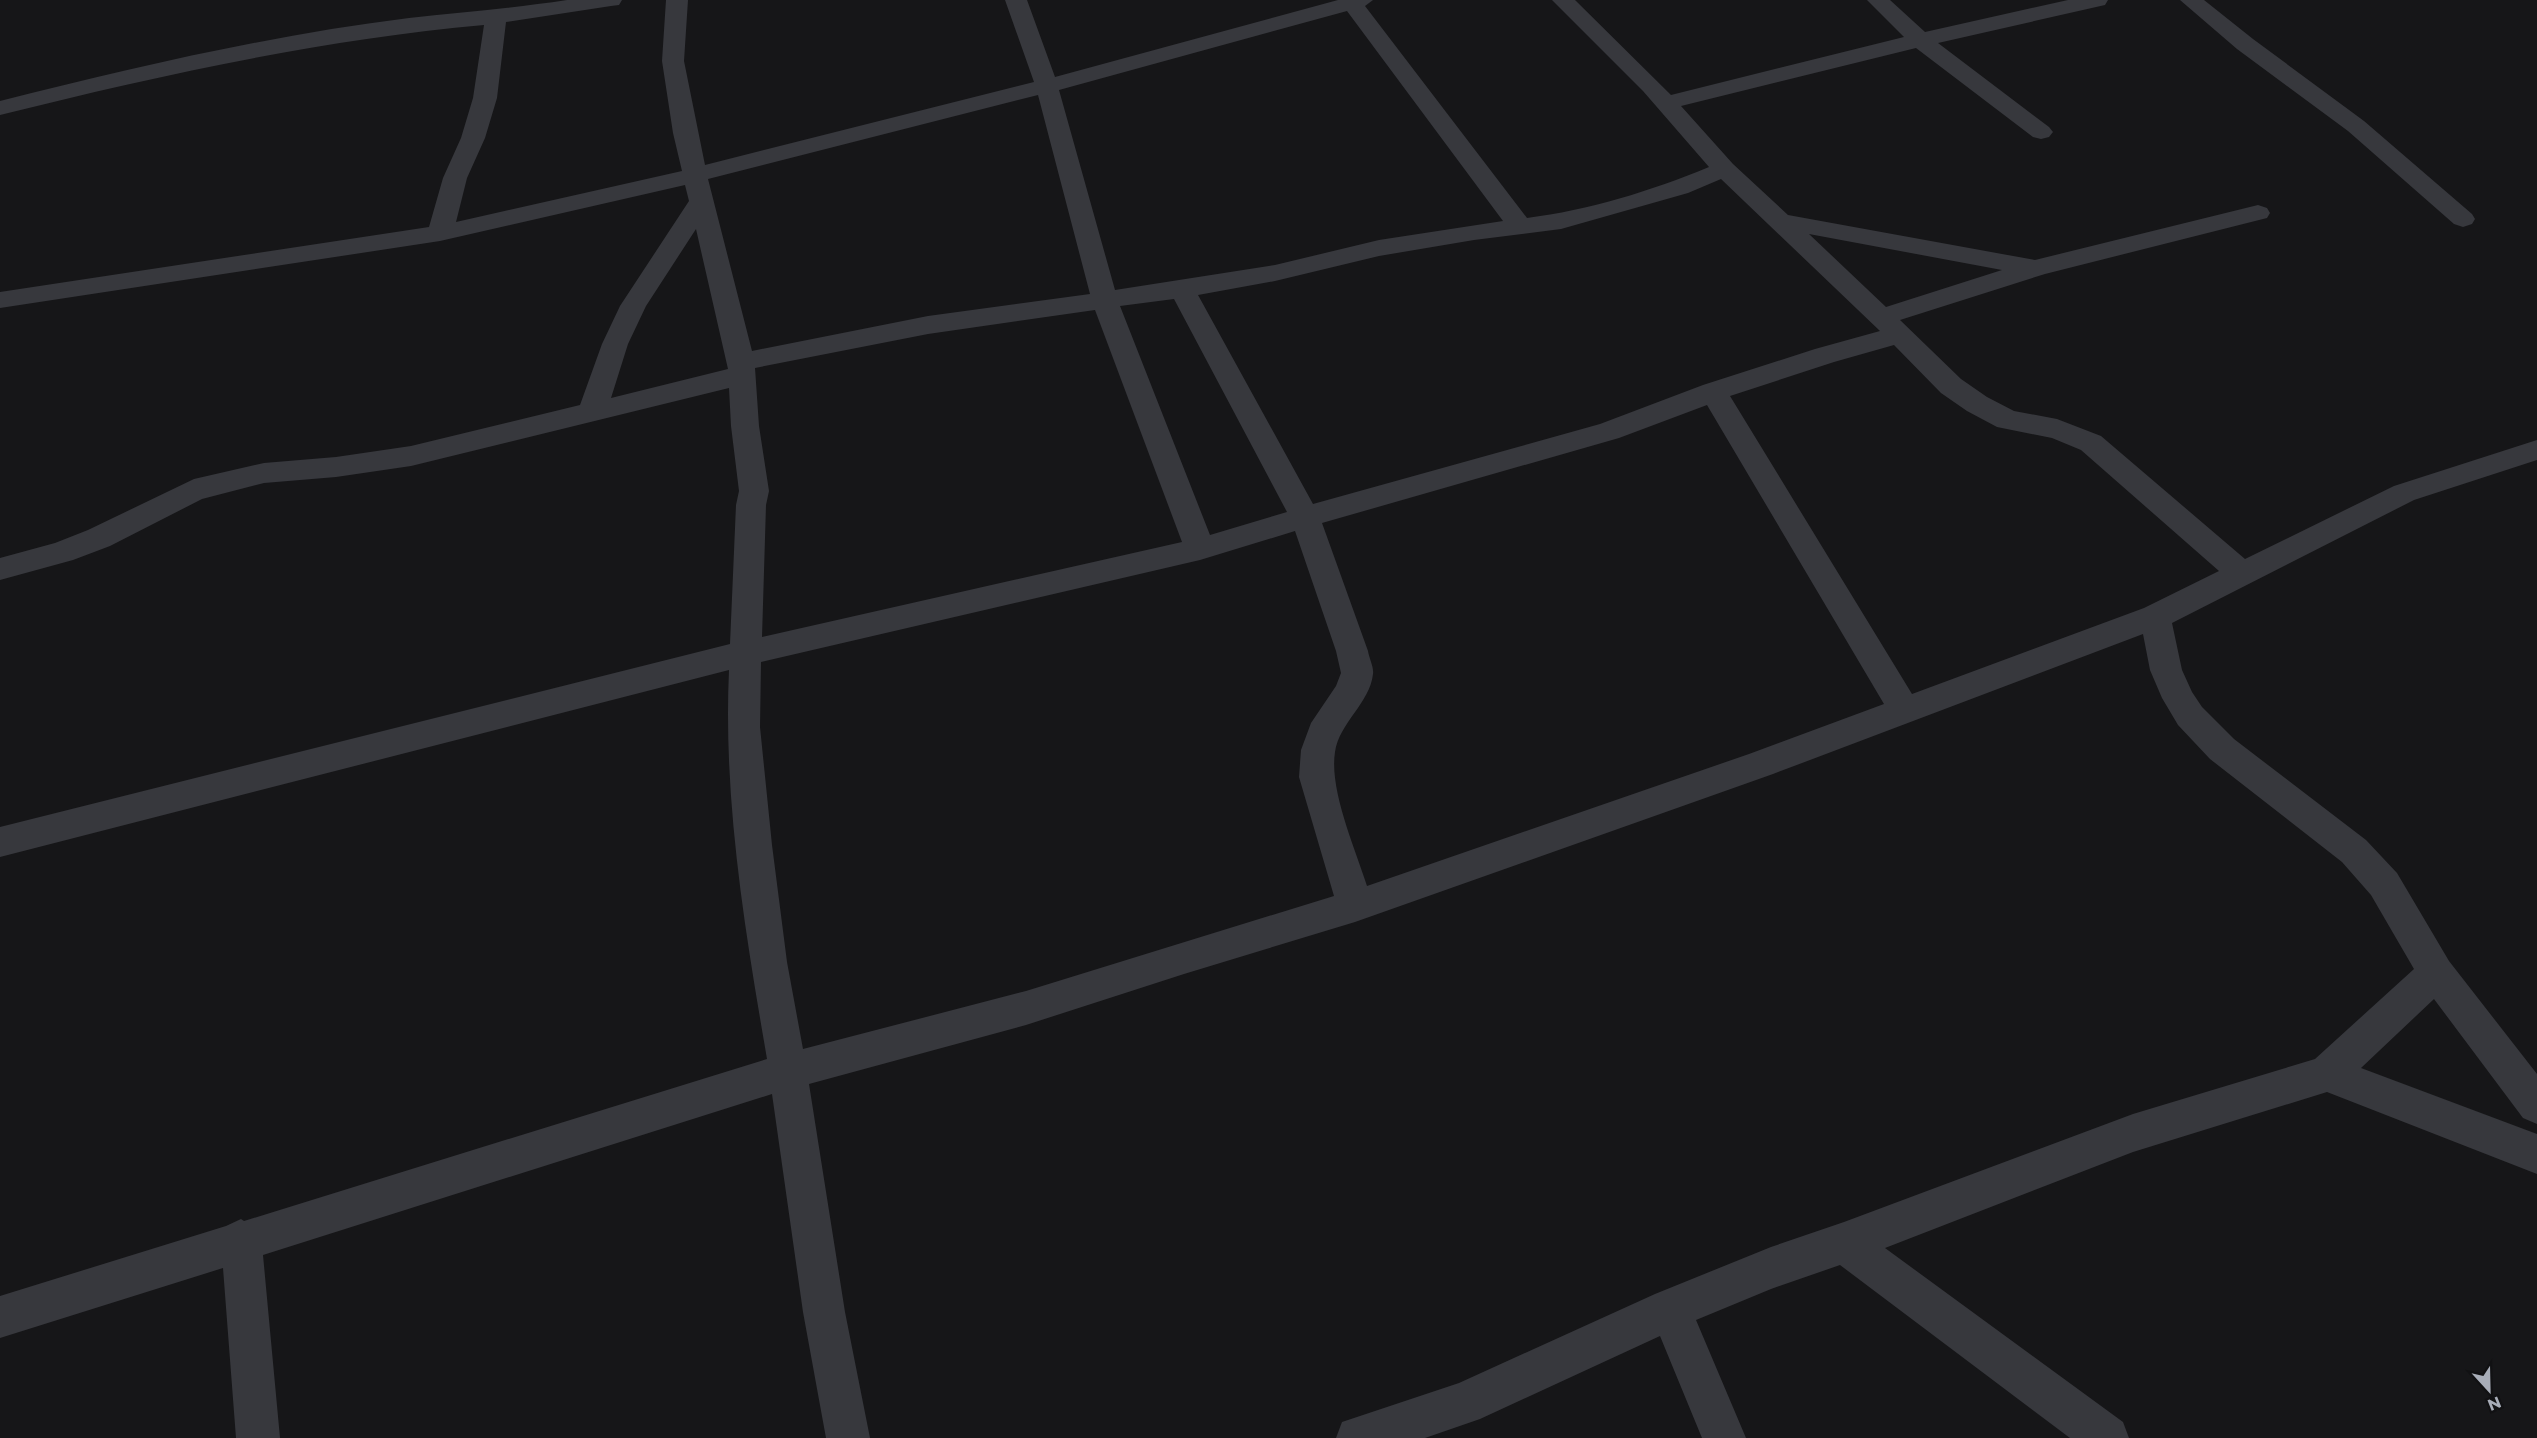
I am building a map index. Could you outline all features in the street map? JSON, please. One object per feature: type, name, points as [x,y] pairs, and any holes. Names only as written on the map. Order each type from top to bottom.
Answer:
[{"type":"street","points":[[0,108],[126,77],[408,17],[496,17],[611,0]]},
{"type":"street","points":[[677,0],[673,61],[685,133],[742,368],[754,491],[751,505],[743,727],[754,845],[769,962],[788,1071],[824,1312],[848,1438]]},
{"type":"street","points":[[1016,0],[1047,86],[1104,298],[1200,549]]},
{"type":"street","points":[[1563,0],[1666,103],[1724,169],[1951,386],[1993,414],[2007,420],[2057,429],[2091,443],[2242,574]]},
{"type":"street","points":[[1878,0],[1920,40],[2041,132]]},
{"type":"street","points":[[1666,103],[1920,40],[2097,0]]},
{"type":"street","points":[[2191,0],[2237,38],[2356,126],[2463,219]]},
{"type":"street","points":[[0,300],[440,233],[696,175],[1047,86],[1357,2],[1520,226]]},
{"type":"street","points":[[440,233],[455,178],[473,138],[485,98],[496,17]]},
{"type":"street","points":[[0,569],[62,552],[99,538],[194,490],[264,473],[336,467],[411,456],[592,411],[742,368],[928,325],[1104,298],[1182,289],[1275,273],[1379,248],[1561,221],[1679,188],[1724,169]]},
{"type":"street","points":[[592,411],[615,344],[633,306],[702,201]]},
{"type":"street","points":[[0,842],[746,653],[1200,549],[1609,431],[1713,392],[1825,355],[1890,326],[2037,268],[2258,213]]},
{"type":"street","points":[[1779,220],[2037,268]]},
{"type":"street","points":[[1182,289],[1305,517],[1349,641],[1357,673],[1350,691],[1328,723],[1318,750],[1316,777],[1355,906]]},
{"type":"street","points":[[1713,392],[1905,710]]},
{"type":"street","points":[[0,1317],[788,1071],[1026,1008],[1184,957],[1355,906],[1761,764],[2155,617],[2404,493],[2537,450]]},
{"type":"street","points":[[2155,617],[2166,670],[2178,698],[2190,716],[2223,749],[2354,851],[2384,884],[2436,973],[2537,1105]]},
{"type":"street","points":[[1358,1438],[1464,1403],[1670,1309],[1771,1268],[1844,1243],[2133,1133],[2327,1074],[2436,973]]},
{"type":"street","points":[[2327,1074],[2537,1154]]},
{"type":"street","points":[[242,1240],[258,1438]]},
{"type":"street","points":[[1844,1243],[2108,1438]]},
{"type":"street","points":[[1670,1309],[1724,1438]]}]
